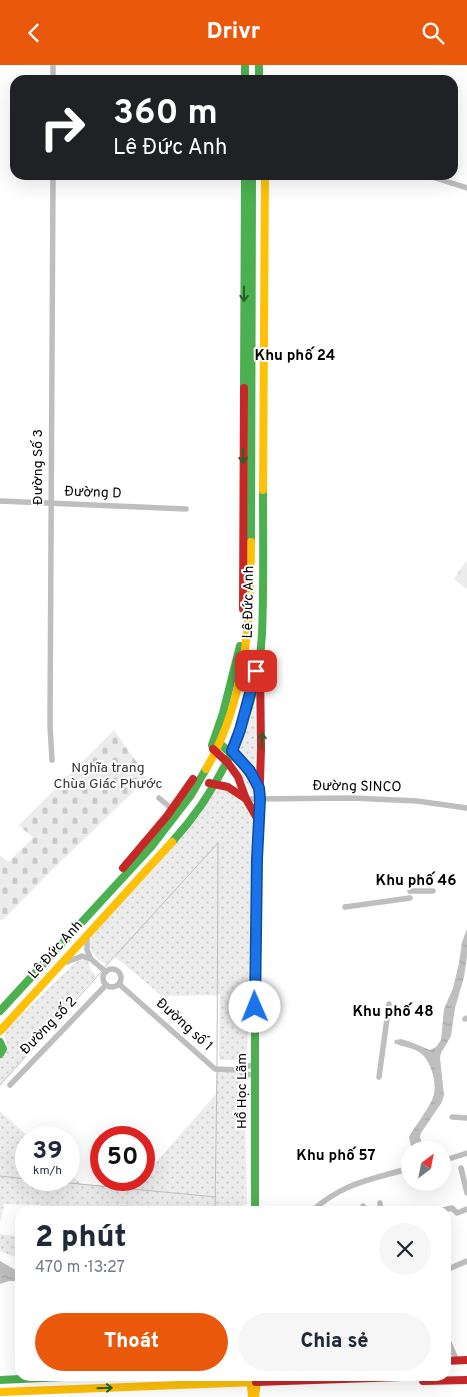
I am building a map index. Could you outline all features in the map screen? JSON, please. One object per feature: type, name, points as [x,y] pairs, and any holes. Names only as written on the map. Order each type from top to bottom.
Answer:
[{"type":"main road","name":"Lê Đức Anh","points":[[0,1010],[151,847],[191,795],[219,755],[223,745],[240,647],[243,614],[245,180]]},
{"type":"main road","name":"Lê Đức Anh","points":[[0,1031],[189,823],[212,784],[243,669],[251,592],[252,180]]},
{"type":"main road","name":"Lê Đức Anh","points":[[223,745],[240,730],[260,655],[263,603],[261,203],[259,180]]},
{"type":"main road","name":"Lê Đức Anh","points":[[223,745],[235,728],[250,678],[257,646],[261,203],[264,180]]},
{"type":"main road","points":[[257,646],[260,655]]},
{"type":"main road","name":"Hồ Học Lãm","points":[[255,1206],[254,1064],[258,820],[263,732],[260,655]]},
{"type":"main road","name":"Hồ Học Lãm","points":[[223,745],[250,771],[259,788]]},
{"type":"main road","name":"Lê Đức Anh","points":[[47,960],[55,944],[172,809],[190,785],[219,755]]},
{"type":"main road","points":[[219,755],[242,784],[246,799],[258,820]]},
{"type":"main road","name":"Lê Đức Anh","points":[[0,1021],[171,835],[212,784]]},
{"type":"main road","points":[[212,784],[232,789],[246,799]]},
{"type":"main road","points":[[0,1041],[3,1049],[0,1054]]},
{"type":"main road","points":[[451,1361],[467,1360]]},
{"type":"main road","points":[[451,1366],[467,1366]]},
{"type":"main road","points":[[451,1376],[467,1375]]},
{"type":"main road","points":[[0,1380],[15,1379]]},
{"type":"main road","points":[[451,1381],[467,1380]]},
{"type":"main road","points":[[0,1392],[37,1394],[225,1381]]},
{"type":"main road","points":[[253,1397],[254,1381]]},
{"type":"main road","points":[[269,1381],[282,1386],[436,1381]]},
{"type":"street","name":"Đường Số 3","points":[[52,760],[50,725],[53,180]]},
{"type":"street","points":[[442,180],[467,188]]},
{"type":"street","name":"Đường D","points":[[0,501],[186,509]]},
{"type":"street","points":[[159,798],[172,809]]},
{"type":"street","name":"Đường SINCO","points":[[246,799],[352,799],[398,801],[467,808]]},
{"type":"street","points":[[410,891],[433,891]]},
{"type":"street","points":[[345,907],[410,898]]},
{"type":"street","points":[[87,935],[87,950],[91,959]]},
{"type":"street","points":[[60,965],[77,956],[82,956],[91,959],[106,972]]},
{"type":"street","points":[[111,969],[117,971],[121,975],[119,984],[114,987],[106,985],[103,977],[106,972],[111,969]]},
{"type":"street","name":"Đường số 1","points":[[119,984],[215,1069],[239,1070],[254,1064]]},
{"type":"street","name":"Đường số 2","points":[[10,1085],[106,985]]},
{"type":"street","points":[[379,1077],[389,1004]]},
{"type":"street","name":"Đường số 1","points":[[239,1070],[244,1074],[254,1075]]},
{"type":"street","points":[[452,1117],[467,1118]]},
{"type":"street","points":[[451,1156],[467,1151]]},
{"type":"street","points":[[461,1168],[467,1193]]},
{"type":"street","points":[[318,1206],[331,1195],[348,1186],[401,1171]]},
{"type":"street","points":[[322,1206],[349,1189],[401,1172]]},
{"type":"street","points":[[451,1208],[457,1213],[467,1209]]},
{"type":"street","points":[[451,1268],[467,1261]]},
{"type":"street","points":[[451,1347],[457,1361]]},
{"type":"green space","points":[[467,560],[467,589],[454,579]]},
{"type":"green space","points":[[255,696],[256,744],[255,774],[234,750]]},
{"type":"green space","name":"Nghĩa trang Chùa Giác Phước","points":[[114,730],[147,779],[2,921],[0,919],[0,855],[8,862],[33,838],[19,825]]},
{"type":"green space","points":[[233,758],[253,782],[253,793],[250,794],[247,785],[231,761]]},
{"type":"green space","points":[[218,789],[229,792],[239,800],[247,810],[252,821],[247,1060],[219,1060],[220,995],[162,996],[114,956],[107,964],[98,959],[89,945],[93,935]]},
{"type":"green space","points":[[80,958],[88,959],[90,969],[96,976],[0,1085],[0,1057],[4,1055],[7,1043],[4,1036],[6,1029]]},
{"type":"green space","points":[[220,1071],[239,1071],[244,1076],[247,1204],[242,1206],[41,1206],[4,1204],[0,1223],[0,1111],[17,1126],[15,1126],[15,1191],[80,1191],[80,1183],[90,1185],[90,1191],[155,1191],[155,1163],[216,1094],[216,1074]]},
{"type":"green space","points":[[0,1234],[15,1236],[15,1257],[0,1251]]},
{"type":"water","points":[[467,929],[467,956],[464,977],[455,1008],[451,1036],[440,1058],[444,1095],[442,1102],[421,1133],[421,1141],[410,1141],[409,1137],[431,1101],[435,1086],[434,1079],[430,1066],[423,1055],[416,1050],[394,1043],[395,1040],[401,1039],[430,1050],[436,1047],[441,1040],[444,1009],[453,988],[462,942]]},
{"type":"water","points":[[0,1261],[15,1270],[15,1281],[0,1284]]},
{"type":"waterway","points":[[104,968],[218,843]]},
{"type":"waterway","points":[[217,1067],[218,843]]},
{"type":"waterway","points":[[0,1085],[102,971]]},
{"type":"waterway","points":[[215,1206],[217,1071]]},
{"type":"waterway","points":[[0,1176],[15,1178]]},
{"type":"waterway","points":[[80,1184],[216,1197]]},
{"type":"traffic: fast","points":[[245,65],[245,75]]},
{"type":"traffic: fast","points":[[259,65],[259,75]]},
{"type":"traffic: fast","points":[[244,388],[245,180]]},
{"type":"traffic: fast","points":[[251,542],[252,180]]},
{"type":"traffic: fast","points":[[172,842],[207,797],[221,772],[245,719],[253,691],[259,663],[262,634],[263,490]]},
{"type":"traffic: fast","points":[[212,745],[223,713],[240,646]]},
{"type":"traffic: fast","points":[[216,740],[240,762],[259,788]]},
{"type":"traffic: fast","points":[[0,1011],[151,847],[191,795],[206,769]]},
{"type":"traffic: fast","points":[[255,937],[255,1206]]},
{"type":"traffic: fast","points":[[0,1042],[3,1049],[0,1054]]},
{"type":"traffic: fast","points":[[0,1380],[15,1379]]},
{"type":"traffic: slow","points":[[263,490],[265,180]]},
{"type":"traffic: slow","points":[[206,769],[230,716],[244,659],[250,600],[251,542]]},
{"type":"traffic: slow","points":[[0,1031],[172,842]]},
{"type":"traffic: slow","points":[[250,1381],[252,1397]]},
{"type":"traffic: slow","points":[[255,1397],[257,1381]]},
{"type":"traffic: slow","points":[[0,1392],[256,1382]]},
{"type":"traffic: jam","points":[[243,609],[244,388]]},
{"type":"traffic: jam","points":[[255,937],[261,749],[260,665]]},
{"type":"traffic: jam","points":[[213,749],[228,763],[238,777],[246,799],[258,820]]},
{"type":"traffic: jam","points":[[123,868],[167,816],[193,779]]},
{"type":"traffic: jam","points":[[209,783],[228,787],[246,799]]},
{"type":"traffic: jam","points":[[451,1361],[467,1360]]},
{"type":"traffic: jam","points":[[451,1380],[467,1380]]},
{"type":"traffic: jam","points":[[256,1382],[285,1381]]},
{"type":"district","name":"Khu phố 24","points":[[295,356]]},
{"type":"district","name":"Khu phố 46","points":[[416,881]]},
{"type":"district","name":"Khu phố 48","points":[[393,1012]]},
{"type":"district","name":"Khu phố 57","points":[[336,1156]]},
{"type":"route","points":[[255,1007],[257,859],[260,799],[259,788],[250,771],[232,751],[240,730],[256,671]]}]
